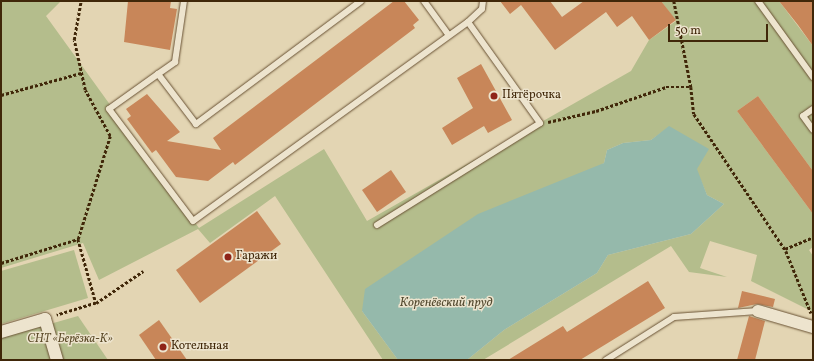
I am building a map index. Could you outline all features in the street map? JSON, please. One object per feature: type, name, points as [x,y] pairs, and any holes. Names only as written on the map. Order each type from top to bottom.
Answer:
[{"type":"street","points":[[758,311],[813,327]]},
{"type":"street","points":[[1,332],[45,319],[57,360]]},
{"type":"lane","points":[[184,1],[175,62],[109,109],[193,221],[448,34],[468,22],[482,9],[482,1]]},
{"type":"lane","points":[[158,74],[196,124],[361,1]]},
{"type":"lane","points":[[424,1],[448,34]]},
{"type":"lane","points":[[758,1],[813,77]]},
{"type":"lane","points":[[377,225],[540,123],[468,22]]},
{"type":"lane","points":[[813,109],[803,116],[813,130]]},
{"type":"lane","points":[[606,360],[674,317],[758,311]]},
{"type":"path","points":[[81,1],[74,40],[81,73],[85,90],[110,136],[78,239],[96,303]]},
{"type":"path","points":[[674,1],[691,87],[694,114],[785,249],[813,319]]},
{"type":"path","points":[[1,95],[81,73]]},
{"type":"path","points":[[540,123],[596,111],[666,87],[691,87]]},
{"type":"path","points":[[785,249],[813,237]]},
{"type":"path","points":[[1,263],[78,239]]},
{"type":"path","points":[[45,319],[96,303],[143,271]]},
{"type":"green space","points":[[1,1],[61,1],[46,16],[199,228],[324,149],[367,221],[631,71],[649,40],[676,21],[661,1],[779,1],[813,46],[813,171],[758,96],[737,111],[813,214],[813,247],[809,250],[813,256],[813,312],[751,281],[757,255],[710,241],[700,268],[727,277],[689,272],[671,246],[483,360],[467,360],[504,330],[597,273],[608,255],[691,234],[724,204],[707,195],[696,169],[669,127],[651,140],[623,143],[607,150],[604,163],[362,311],[398,360],[383,360],[275,196],[210,243],[198,229],[99,280],[83,243],[1,268]]},
{"type":"green space","points":[[74,250],[88,298],[1,324],[1,271]]},
{"type":"green space","name":"СНТ «Берёзка-К»","points":[[78,316],[108,360],[1,360],[1,338]]},
{"type":"water","name":"Коренёвский пруд","points":[[669,126],[709,149],[697,169],[707,195],[724,204],[691,234],[608,255],[597,273],[504,330],[467,360],[398,360],[362,311],[365,289],[478,214],[604,163],[607,150],[623,143],[651,140]]},
{"type":"building","points":[[128,1],[171,1],[170,8],[177,9],[170,50],[124,42]]},
{"type":"building","points":[[394,1],[404,1],[419,20],[413,25],[415,28],[235,165],[233,162],[208,181],[176,177],[156,150],[152,153],[127,119],[131,116],[126,109],[147,94],[180,132],[167,141],[221,150],[213,138]]},
{"type":"building","points":[[500,1],[550,1],[562,17],[584,1],[661,1],[676,20],[649,40],[632,16],[617,27],[606,12],[555,50],[521,5],[510,14]]},
{"type":"building","points":[[779,1],[813,1],[813,46],[798,25]]},
{"type":"building","points":[[481,64],[512,120],[488,133],[484,126],[452,145],[442,128],[473,108],[457,78]]},
{"type":"building","points":[[758,96],[813,171],[813,214],[737,111]]},
{"type":"building","points":[[391,170],[406,192],[377,212],[362,190]]},
{"type":"building","name":"Гаражи","points":[[257,211],[281,244],[200,303],[176,270]]},
{"type":"building","points":[[648,281],[665,308],[580,360],[508,360],[563,326],[567,332]]},
{"type":"building","points":[[742,291],[775,299],[773,307],[757,304],[738,308]]},
{"type":"building","points":[[749,316],[765,321],[755,360],[737,360]]},
{"type":"building","name":"Котельная","points":[[159,320],[187,360],[156,360],[139,335]]},
{"type":"place","name":"Пятёрочка","points":[[494,96]]},
{"type":"place","name":"Гаражи","points":[[228,257]]},
{"type":"place","name":"Котельная","points":[[163,347]]}]
